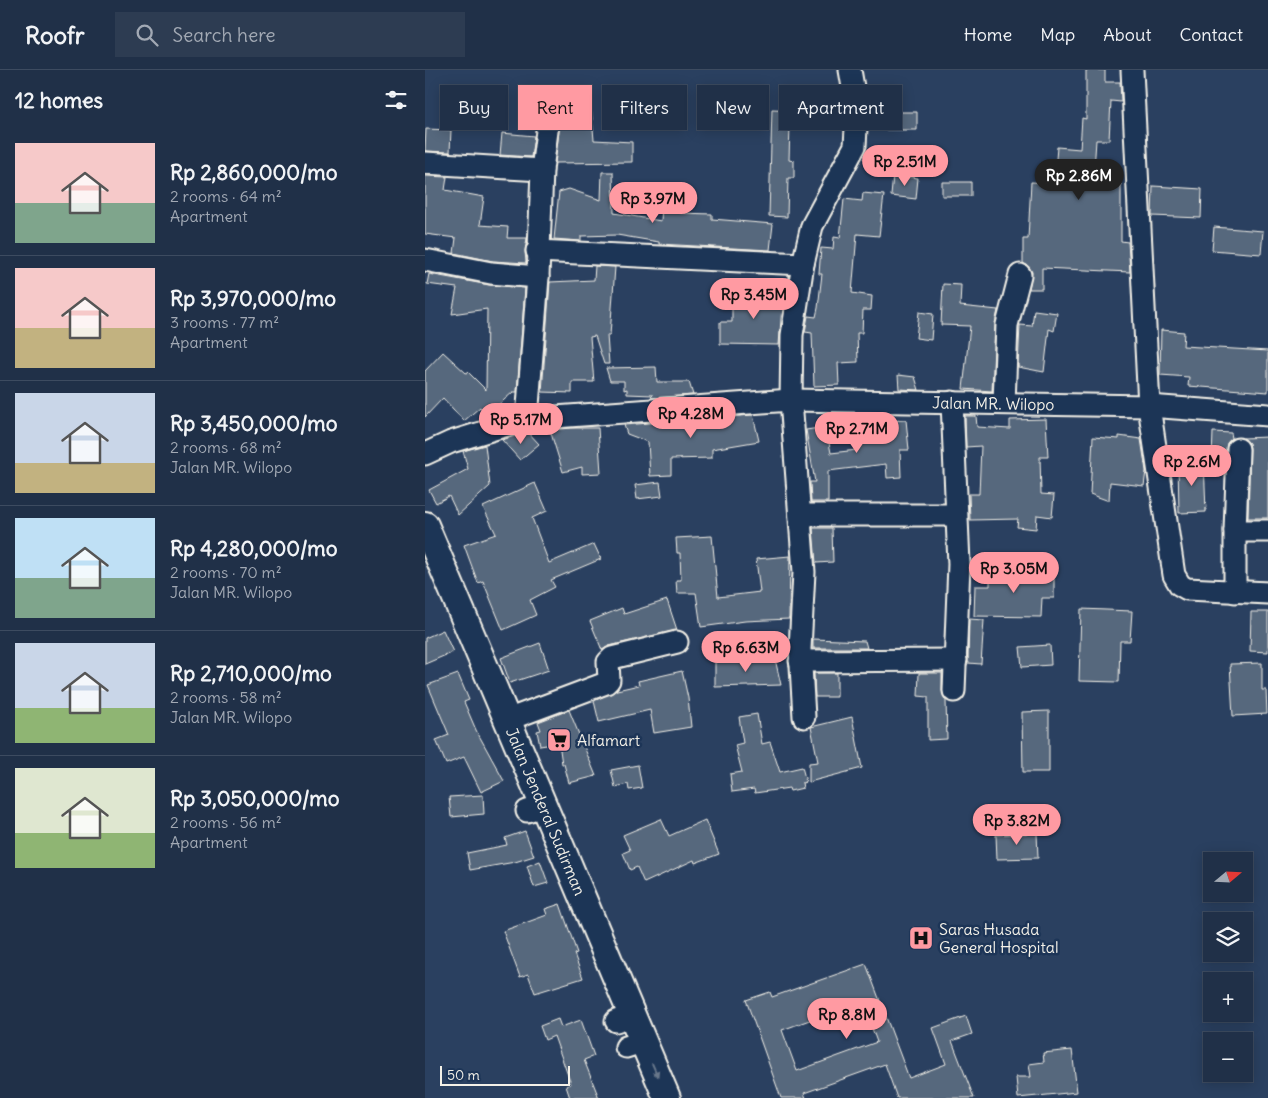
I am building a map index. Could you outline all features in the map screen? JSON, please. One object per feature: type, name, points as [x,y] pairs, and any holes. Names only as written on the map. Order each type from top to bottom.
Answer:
[{"type":"main road","name":"Jalan Jenderal Sudirman","points":[[425,525],[507,720],[536,809]]},
{"type":"main road","name":"Jalan Jenderal Sudirman","points":[[425,568],[536,809],[634,1044],[667,1098]]},
{"type":"main road","name":"Jalan Jenderal Sudirman","points":[[634,1044],[648,1098]]},
{"type":"street","points":[[804,717],[800,661],[805,572],[791,400],[793,335],[803,264],[812,226],[855,146],[857,110],[850,70]]},
{"type":"street","points":[[1132,70],[1149,406],[1176,580],[1187,589],[1268,593]]},
{"type":"street","points":[[527,419],[538,277],[537,251],[542,170],[547,130]]},
{"type":"street","points":[[425,163],[542,170]]},
{"type":"street","points":[[537,251],[803,264]]},
{"type":"street","points":[[425,260],[491,273],[538,277]]},
{"type":"street","points":[[1004,403],[1007,326],[1020,275]]},
{"type":"street","name":"Jalan MR. Wilopo","points":[[425,454],[451,442],[527,419],[791,400],[1149,406],[1268,415]]},
{"type":"street","points":[[952,402],[959,564],[954,691]]},
{"type":"street","points":[[1235,592],[1238,450]]},
{"type":"street","points":[[800,515],[956,514]]},
{"type":"street","points":[[1235,531],[1268,531]]},
{"type":"street","points":[[507,720],[606,683],[609,680],[608,662],[612,658],[677,642]]},
{"type":"street","points":[[800,661],[956,660]]},
{"type":"building","points":[[1086,70],[1105,70],[1105,82],[1120,82],[1121,102],[1111,101],[1109,140],[1096,140],[1093,184],[1121,184],[1121,241],[1128,242],[1130,272],[1042,268],[1042,289],[1029,289],[1032,272],[1023,263],[1023,239],[1028,239],[1031,182],[1054,183],[1057,147],[1080,149],[1082,118],[1086,119]]},
{"type":"building","points":[[772,109],[779,109],[779,130],[790,130],[789,160],[794,161],[794,178],[788,178],[787,217],[769,216]]},
{"type":"building","points":[[902,112],[917,112],[917,130],[902,130]]},
{"type":"building","points":[[592,117],[594,140],[632,142],[632,162],[555,163],[559,130],[592,130]]},
{"type":"building","points":[[426,129],[451,130],[450,152],[425,151]]},
{"type":"building","points":[[502,133],[534,136],[531,157],[500,155]]},
{"type":"building","points":[[602,172],[613,172],[614,213],[661,221],[662,206],[681,208],[680,213],[712,214],[712,219],[773,224],[770,250],[659,244],[659,242],[617,235],[581,236],[581,241],[554,239],[559,192],[569,189],[601,200]]},
{"type":"building","points":[[893,175],[918,178],[916,199],[891,196]]},
{"type":"building","points":[[425,176],[447,177],[445,190],[484,197],[480,225],[508,227],[507,238],[527,238],[526,263],[493,261],[454,253],[456,238],[425,234]]},
{"type":"building","points":[[942,182],[971,182],[971,196],[942,196]]},
{"type":"building","points":[[1153,186],[1202,189],[1201,218],[1152,216]]},
{"type":"building","points":[[863,193],[884,195],[879,236],[857,234],[852,293],[872,296],[871,310],[863,310],[862,333],[857,333],[858,362],[838,363],[839,385],[814,386],[812,333],[805,332],[808,316],[816,317],[818,308],[822,274],[819,274],[821,248],[833,249],[834,237],[840,238],[844,199],[862,201]]},
{"type":"building","points":[[1214,227],[1263,231],[1261,254],[1212,250]]},
{"type":"building","points":[[595,266],[615,267],[610,335],[607,335],[609,364],[604,364],[595,336],[590,337],[594,382],[572,382],[572,393],[542,392],[550,282],[594,280]]},
{"type":"building","points":[[429,274],[489,285],[525,288],[517,392],[513,392],[485,417],[485,413],[480,407],[464,421],[443,398],[425,417],[425,371],[443,352],[466,373],[468,372],[486,390],[487,309],[452,314],[457,288],[427,284]]},
{"type":"building","points":[[943,284],[961,285],[960,306],[998,310],[995,324],[992,391],[963,389],[970,326],[941,325]]},
{"type":"building","points":[[732,293],[783,293],[779,345],[720,344],[720,322],[732,322]]},
{"type":"building","points":[[1034,310],[1057,313],[1054,331],[1049,329],[1044,372],[1018,367],[1020,325],[1032,326]]},
{"type":"building","points":[[919,312],[933,314],[931,340],[916,338]]},
{"type":"building","points":[[1161,330],[1184,332],[1183,346],[1268,351],[1268,392],[1188,386],[1189,377],[1160,375]]},
{"type":"building","points":[[656,367],[657,382],[689,382],[693,395],[650,398],[653,395],[627,394],[627,389],[624,390],[624,381],[610,381],[606,368]]},
{"type":"building","points":[[898,375],[915,377],[919,390],[899,389]]},
{"type":"building","points":[[753,415],[759,441],[712,449],[712,458],[671,459],[671,475],[650,476],[648,442],[627,434],[624,425]]},
{"type":"building","points":[[965,416],[976,416],[977,427],[1010,429],[1010,420],[1046,419],[1048,457],[1040,457],[1041,494],[1054,495],[1052,517],[1037,515],[1036,529],[1017,527],[1018,519],[970,520],[969,494],[979,494],[981,446],[966,447]]},
{"type":"building","points":[[906,420],[909,450],[900,450],[901,477],[887,478],[886,464],[828,471],[828,502],[811,502],[810,482],[815,482],[806,430],[826,427],[831,453],[857,450],[855,431],[884,427],[883,421]]},
{"type":"building","points":[[598,428],[601,473],[582,474],[582,467],[563,472],[550,430]]},
{"type":"building","points":[[528,432],[539,444],[520,460],[502,440]]},
{"type":"building","points":[[1213,432],[1231,433],[1232,438],[1227,443],[1225,460],[1212,460]]},
{"type":"building","points":[[1119,436],[1141,439],[1146,471],[1144,486],[1110,482],[1109,501],[1090,494],[1093,437],[1119,439]]},
{"type":"building","points":[[1268,437],[1268,518],[1248,518],[1250,449],[1249,443],[1243,438]]},
{"type":"building","points":[[485,445],[490,486],[458,515],[449,496],[436,503],[429,490],[468,469],[463,451]]},
{"type":"building","points":[[1204,460],[1206,512],[1179,513],[1178,461]]},
{"type":"building","points":[[660,482],[662,496],[637,499],[635,485]]},
{"type":"building","points":[[535,483],[547,511],[532,518],[549,563],[594,544],[601,559],[551,580],[555,587],[530,600],[536,615],[503,630],[483,581],[478,583],[464,545],[496,534],[483,507]]},
{"type":"building","points":[[813,528],[832,528],[833,562],[816,563]]},
{"type":"building","points":[[712,536],[718,597],[760,592],[756,559],[790,556],[789,619],[745,621],[701,627],[696,593],[677,593],[676,580],[681,580],[680,553],[677,553],[676,538]]},
{"type":"building","points":[[990,570],[1054,571],[1054,598],[1042,598],[1041,617],[974,616],[975,586],[990,586]]},
{"type":"building","points":[[667,600],[677,630],[609,646],[602,650],[590,621],[622,608],[624,614]]},
{"type":"building","points":[[1081,609],[1132,611],[1130,641],[1120,641],[1119,682],[1079,681]]},
{"type":"building","points":[[1251,612],[1268,612],[1268,652],[1250,651]]},
{"type":"building","points":[[969,619],[984,620],[981,664],[968,663]]},
{"type":"building","points":[[443,630],[453,652],[425,664],[425,638]]},
{"type":"building","points":[[813,639],[865,641],[867,648],[813,648]]},
{"type":"building","points":[[540,643],[549,670],[510,683],[501,658]]},
{"type":"building","points":[[1050,645],[1051,665],[1022,667],[1020,647]]},
{"type":"building","points":[[715,658],[753,658],[753,661],[775,659],[781,685],[715,687]]},
{"type":"building","points":[[1262,663],[1262,690],[1266,690],[1267,714],[1233,716],[1230,664]]},
{"type":"building","points":[[682,671],[688,698],[691,727],[654,733],[650,710],[599,722],[594,701],[617,690],[639,685],[638,681]]},
{"type":"building","points":[[814,673],[837,673],[837,697],[815,697]]},
{"type":"building","points":[[919,673],[942,673],[942,691],[946,701],[947,739],[928,740],[928,697],[918,696]]},
{"type":"building","points":[[458,674],[469,700],[464,702],[476,730],[504,781],[481,792],[464,757],[446,764],[436,740],[449,735],[428,685]]},
{"type":"building","points":[[569,710],[596,776],[569,783],[564,764],[562,764],[559,743],[540,746],[537,731],[541,730],[538,722]]},
{"type":"building","points":[[1049,711],[1049,772],[1023,772],[1022,712]]},
{"type":"building","points":[[757,714],[762,744],[770,742],[780,772],[802,767],[806,782],[802,783],[803,788],[790,791],[789,788],[755,793],[754,789],[732,792],[730,774],[742,772],[735,745],[743,743],[739,717]]},
{"type":"building","points":[[852,717],[862,768],[809,782],[809,763],[818,762],[811,727]]},
{"type":"building","points":[[638,765],[642,788],[629,790],[628,784],[615,787],[611,770]]},
{"type":"building","points":[[483,795],[484,814],[451,817],[449,797]]},
{"type":"building","points":[[661,819],[669,836],[705,820],[719,854],[695,863],[694,860],[644,883],[637,867],[630,870],[623,853],[630,850],[623,835]]},
{"type":"building","points":[[525,831],[534,856],[515,862],[470,870],[467,853],[507,845],[505,838]]},
{"type":"building","points":[[1037,833],[1038,858],[997,859],[996,835]]},
{"type":"building","points":[[540,861],[548,883],[534,887],[527,866]]},
{"type":"building","points":[[560,904],[577,953],[574,954],[583,978],[535,993],[528,974],[520,977],[503,931],[547,915],[545,909]]},
{"type":"building","points":[[866,964],[909,1078],[946,1064],[933,1028],[966,1016],[972,1034],[952,1041],[974,1098],[897,1098],[885,1064],[804,1093],[806,1098],[781,1098],[746,1000],[770,992],[772,997]],"holes":[[[862,1001],[877,1042],[797,1071],[782,1030]]]},
{"type":"building","points":[[558,1019],[561,1027],[581,1020],[594,1056],[584,1060],[599,1098],[570,1098],[566,1086],[571,1084],[554,1036],[545,1040],[540,1026]]},
{"type":"building","points":[[1072,1050],[1077,1092],[1018,1098],[1016,1077],[1031,1077],[1029,1064],[1044,1062],[1043,1053]]},
{"type":"place","name":"Alfamart","points":[[559,740]]},
{"type":"place","name":"Saras Husada General Hospital","points":[[921,938]]}]
